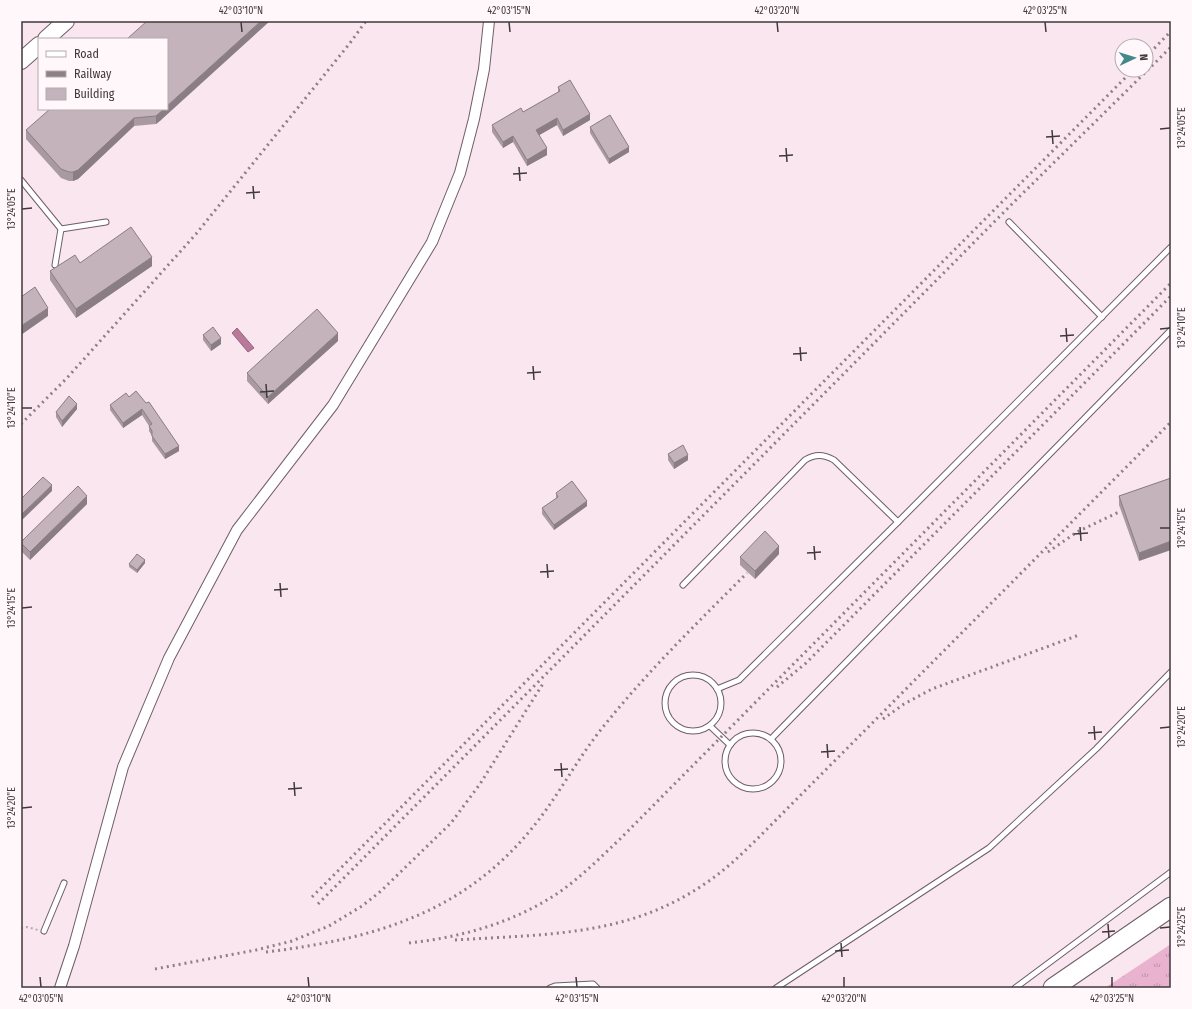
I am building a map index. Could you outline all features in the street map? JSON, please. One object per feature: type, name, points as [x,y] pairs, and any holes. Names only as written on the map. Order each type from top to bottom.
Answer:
[{"type":"highway","points":[[1054,988],[1171,906]]},
{"type":"highway","points":[[1074,988],[1171,920]]},
{"type":"main road","points":[[47,38],[66,21]]},
{"type":"main road","points":[[21,61],[38,46]]},
{"type":"street","points":[[60,988],[74,946],[123,766],[170,658],[237,530],[333,405],[432,242],[460,174],[474,119],[484,69],[489,21]]},
{"type":"lane","points":[[21,180],[61,229],[55,265]]},
{"type":"lane","points":[[61,229],[106,222]]},
{"type":"lane","points":[[1009,222],[1102,317]]},
{"type":"lane","points":[[717,689],[739,680],[1171,247]]},
{"type":"lane","points":[[772,739],[1171,330]]},
{"type":"lane","points":[[683,585],[805,460],[816,455],[823,455],[834,460],[898,522]]},
{"type":"lane","points":[[776,988],[989,848],[1096,749],[1171,672]]},
{"type":"lane","points":[[695,675],[704,677],[712,682],[717,689],[721,704],[718,716],[710,726],[702,730],[684,730],[676,726],[670,719],[666,711],[666,697],[671,685],[678,679],[695,675]]},
{"type":"lane","points":[[710,726],[730,745]]},
{"type":"lane","points":[[745,734],[763,734],[772,739],[778,746],[781,755],[779,773],[773,781],[766,786],[757,789],[748,789],[739,786],[732,780],[727,772],[725,763],[726,753],[730,745],[737,738],[745,734]]},
{"type":"lane","points":[[1015,988],[1171,872]]},
{"type":"lane","points":[[44,931],[64,883]]},
{"type":"lane","points":[[550,988],[555,986],[593,984],[597,988]]},
{"type":"path","points":[[21,928],[27,927],[44,931]]},
{"type":"green space","points":[[1171,944],[1171,988],[1105,988]]},
{"type":"shaded area","points":[[237,328],[254,348],[248,352],[232,333]]},
{"type":"building","points":[[147,21],[261,21],[168,105],[168,38],[128,38]]},
{"type":"building","points":[[570,80],[590,114],[563,130],[557,118],[536,130],[547,148],[527,160],[513,136],[503,142],[492,125],[521,108],[523,112],[560,91],[558,87]]},
{"type":"building","points":[[49,110],[163,110],[156,116],[134,118],[78,170],[73,172],[61,169],[26,130]]},
{"type":"building","points":[[610,115],[629,147],[609,159],[590,127]]},
{"type":"building","points":[[131,227],[152,257],[76,309],[50,271],[75,255],[80,263]]},
{"type":"building","points":[[35,287],[48,308],[21,326],[21,297]]},
{"type":"building","points":[[317,309],[338,333],[268,397],[247,373]]},
{"type":"building","points":[[213,327],[221,338],[211,345],[203,335]]},
{"type":"building","points":[[136,391],[146,403],[149,402],[179,446],[165,454],[152,436],[152,431],[149,426],[152,424],[142,409],[123,423],[110,405],[126,393],[129,397]]},
{"type":"building","points":[[69,396],[77,404],[62,421],[56,412]]},
{"type":"building","points":[[683,445],[688,455],[674,463],[668,454]]},
{"type":"building","points":[[43,477],[52,485],[22,514],[21,499]]},
{"type":"building","points":[[1171,478],[1171,541],[1139,553],[1119,496]]},
{"type":"building","points":[[572,481],[587,501],[554,525],[542,508],[558,497],[556,493]]},
{"type":"building","points":[[78,486],[87,496],[30,552],[21,542]]},
{"type":"building","points":[[765,531],[779,546],[755,571],[740,557]]},
{"type":"building","points":[[137,554],[145,560],[137,570],[129,564]]},
{"type":"railway","points":[[21,424],[67,378],[196,234],[350,43],[366,21]]},
{"type":"railway","points":[[1154,49],[1171,31]]},
{"type":"railway","points":[[318,904],[1014,202],[1171,47]]},
{"type":"railway","points":[[312,897],[1125,78]]},
{"type":"railway","points":[[409,943],[449,937],[507,919],[544,902],[584,873],[620,839],[1171,283]]},
{"type":"railway","points":[[777,687],[806,663],[1171,296]]},
{"type":"railway","points":[[455,940],[554,934],[585,930],[616,923],[647,914],[677,901],[706,883],[756,840],[1171,422]]},
{"type":"railway","points":[[1048,552],[1077,532],[1121,511]]},
{"type":"railway","points":[[266,952],[343,939],[379,930],[413,917],[446,901],[477,881],[506,857],[533,827],[594,739],[637,687],[747,573]]},
{"type":"railway","points":[[883,719],[904,704],[932,689],[1079,635]]},
{"type":"railway","points":[[155,969],[256,950],[292,941],[329,926],[362,906],[381,891],[451,823],[480,784],[544,682]]}]
